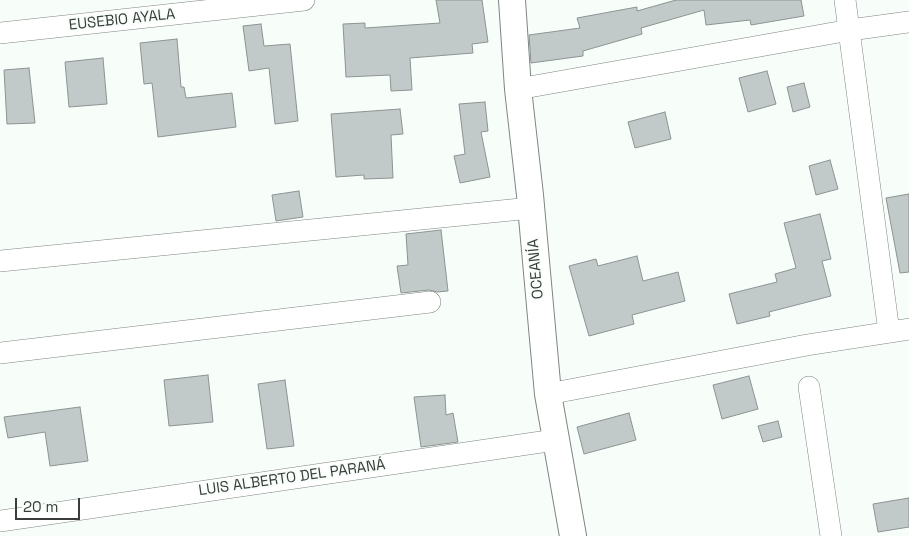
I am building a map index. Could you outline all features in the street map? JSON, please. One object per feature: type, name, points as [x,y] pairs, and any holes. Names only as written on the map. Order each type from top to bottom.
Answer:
[{"type":"street","name":"EUSEBIO AYALA","points":[[0,33],[304,0]]},
{"type":"street","name":"OCEANÍA","points":[[512,0],[518,89],[548,394],[573,536]]},
{"type":"street","points":[[548,394],[807,345],[899,331],[845,0]]},
{"type":"street","points":[[518,89],[850,30],[909,22]]},
{"type":"street","points":[[0,261],[531,208]]},
{"type":"street","points":[[0,353],[430,302]]},
{"type":"street","points":[[809,387],[832,536]]},
{"type":"street","name":"LUIS ALBERTO DEL PARANÁ","points":[[0,521],[555,440]]},
{"type":"building","points":[[436,0],[482,0],[488,42],[472,44],[473,53],[410,58],[412,90],[391,91],[390,75],[346,77],[343,24],[365,23],[365,28],[440,23]]},
{"type":"building","points":[[676,0],[801,0],[804,16],[751,25],[750,20],[706,25],[704,10],[641,28],[642,34],[583,51],[583,56],[531,63],[529,35],[580,28],[577,18],[637,7],[637,11]]},
{"type":"building","points":[[261,24],[264,46],[290,44],[298,121],[275,124],[269,68],[249,71],[243,26]]},
{"type":"building","points":[[177,39],[181,87],[184,87],[186,98],[232,93],[236,127],[158,137],[152,83],[144,84],[140,43]]},
{"type":"building","points":[[103,58],[107,104],[69,107],[65,62]]},
{"type":"building","points":[[29,68],[35,123],[7,124],[4,70]]},
{"type":"building","points":[[767,71],[776,104],[748,112],[739,78]]},
{"type":"building","points":[[804,83],[810,107],[793,112],[787,87]]},
{"type":"building","points":[[485,102],[488,131],[481,132],[490,177],[460,183],[454,156],[465,154],[459,104]]},
{"type":"building","points":[[400,109],[403,134],[391,135],[393,178],[364,179],[364,175],[336,177],[331,114]]},
{"type":"building","points":[[665,112],[671,139],[635,148],[628,122]]},
{"type":"building","points":[[830,160],[838,189],[816,195],[809,166]]},
{"type":"building","points":[[299,191],[303,217],[276,221],[272,195]]},
{"type":"building","points":[[909,194],[909,272],[900,273],[886,198]]},
{"type":"building","points":[[820,214],[831,259],[822,261],[831,296],[769,312],[770,316],[737,324],[729,294],[777,282],[775,274],[796,268],[784,223]]},
{"type":"building","points":[[441,230],[448,291],[437,292],[429,290],[401,293],[397,266],[408,265],[406,234]]},
{"type":"building","points":[[637,256],[643,281],[678,272],[685,301],[632,315],[634,324],[589,336],[569,266],[596,259],[598,266]]},
{"type":"building","points":[[208,375],[213,422],[169,426],[164,380]]},
{"type":"building","points":[[749,376],[758,409],[722,419],[713,385]]},
{"type":"building","points":[[285,380],[294,446],[267,449],[258,384]]},
{"type":"building","points":[[445,395],[446,415],[453,413],[458,442],[421,447],[414,397]]},
{"type":"building","points":[[80,407],[88,461],[50,466],[45,432],[8,438],[4,417]]},
{"type":"building","points":[[629,413],[636,440],[584,454],[577,427]]},
{"type":"building","points":[[778,421],[782,437],[763,442],[758,426]]},
{"type":"building","points":[[909,498],[909,527],[878,532],[873,504]]}]
